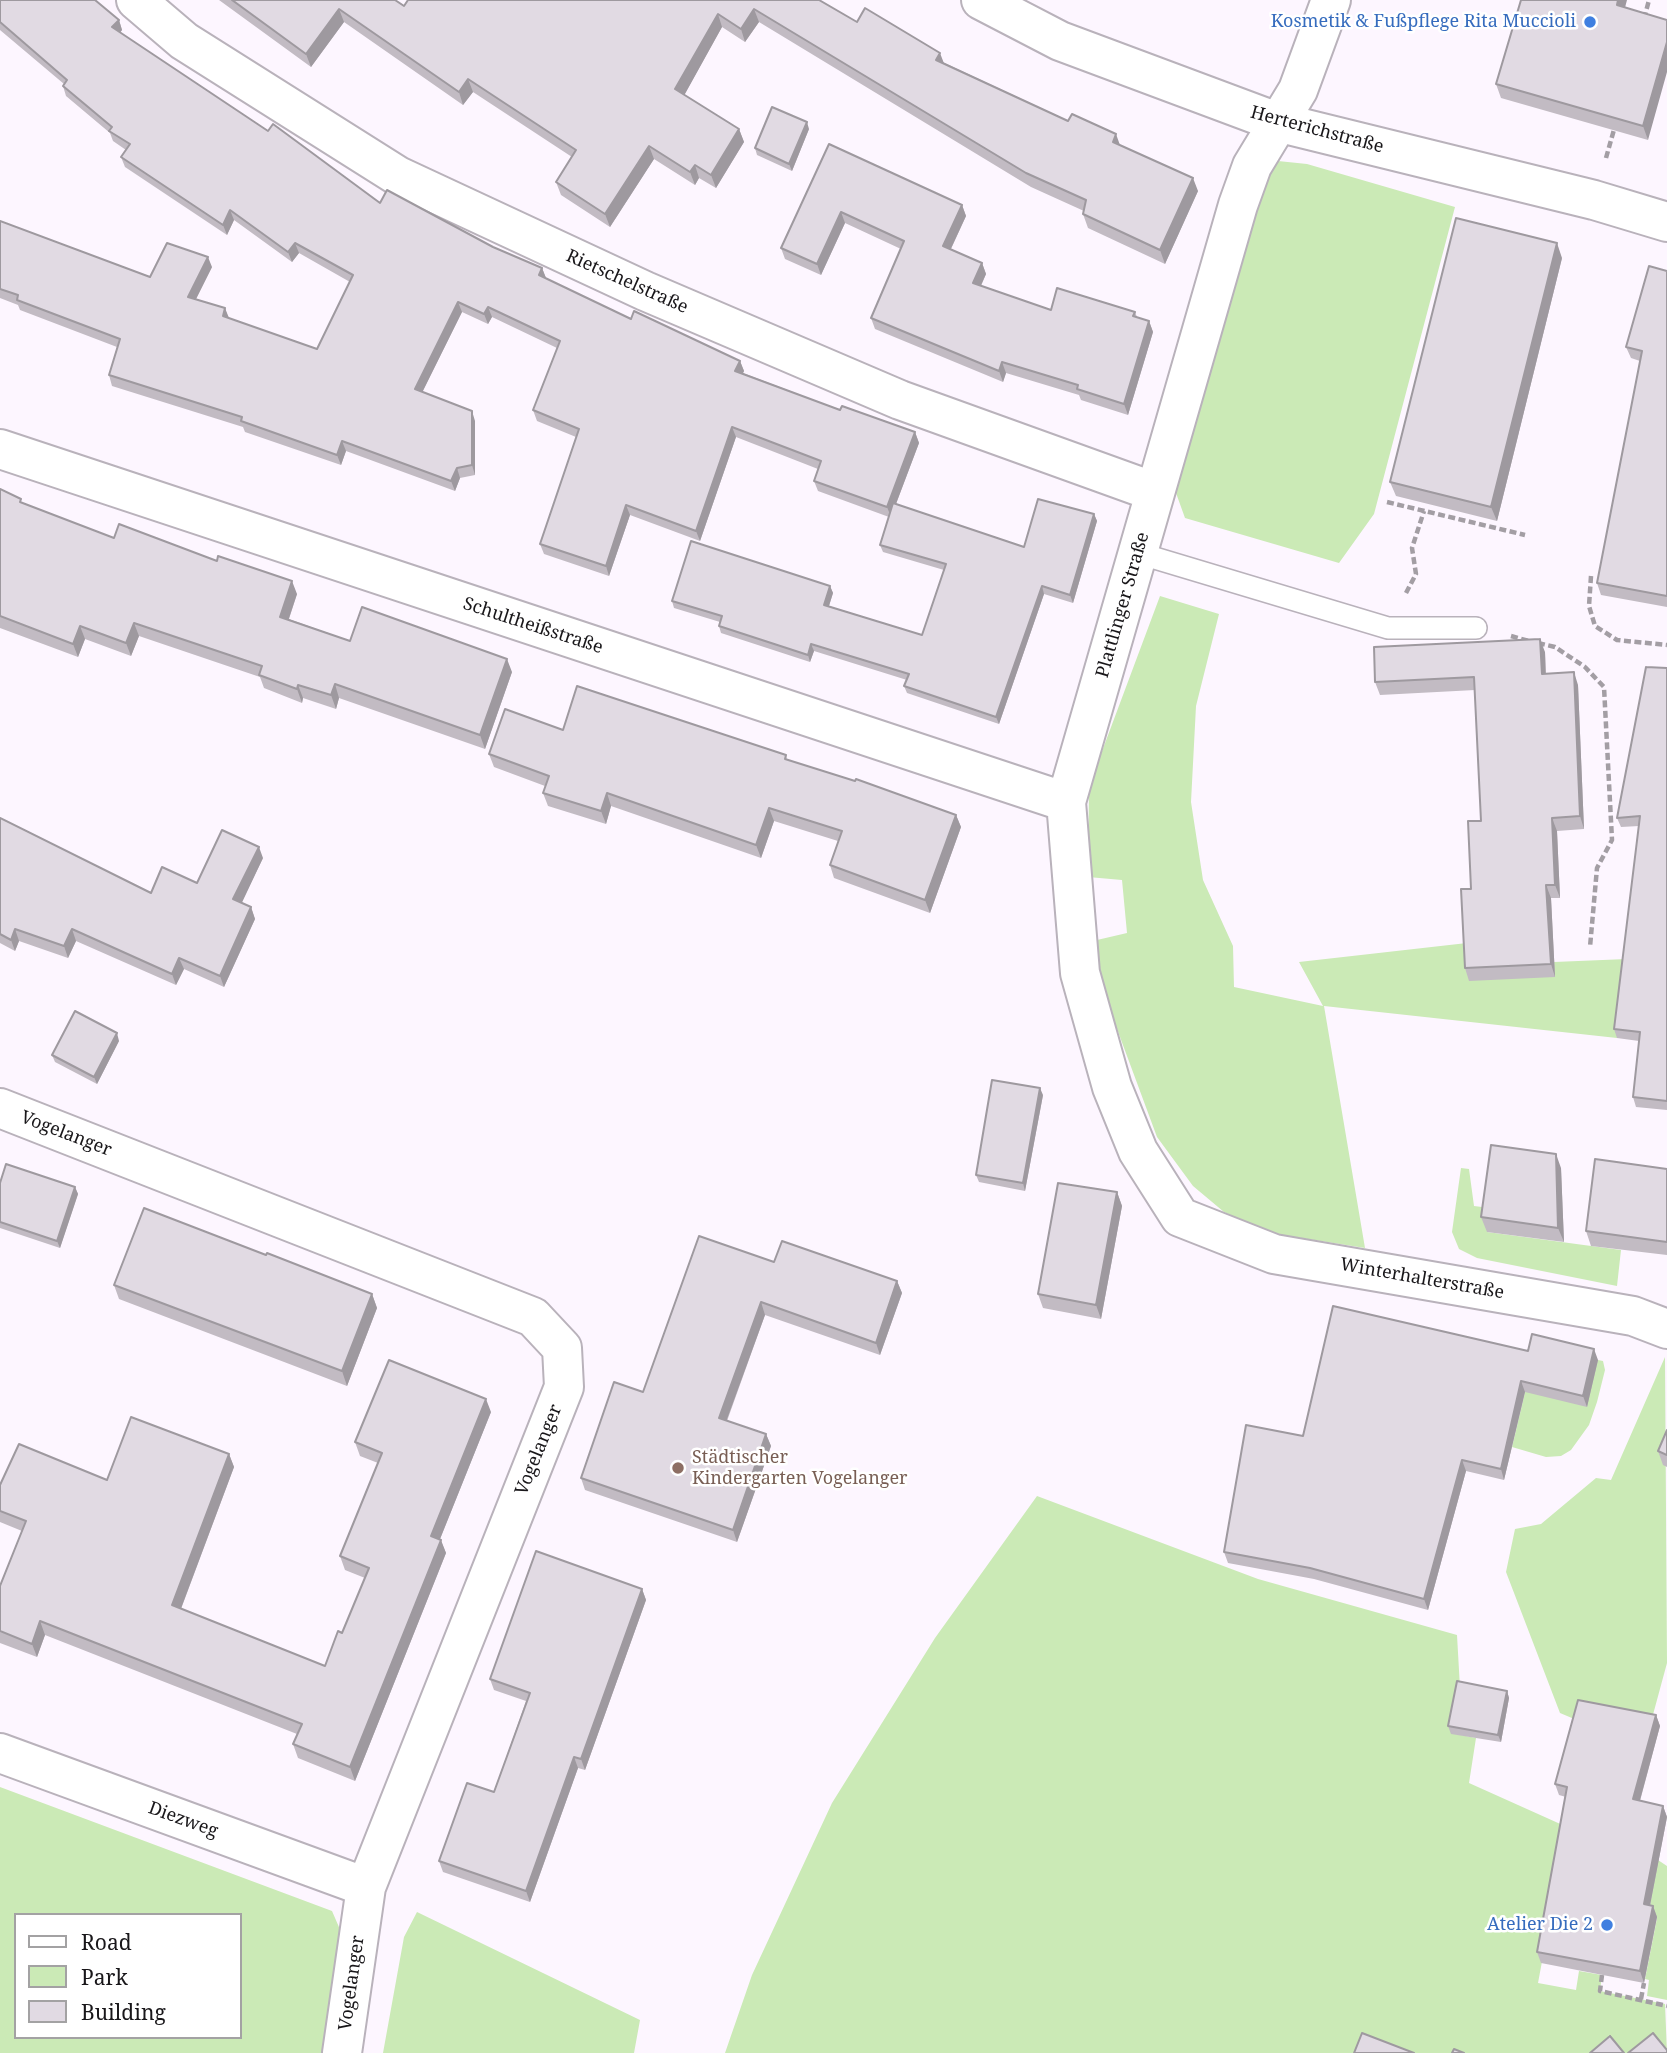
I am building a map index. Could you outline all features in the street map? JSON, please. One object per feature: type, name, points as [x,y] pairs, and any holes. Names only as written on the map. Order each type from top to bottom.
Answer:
[{"type":"street","name":"Rietschelstraße","points":[[136,0],[184,41],[398,176],[646,291],[900,400],[1155,492]]},
{"type":"street","name":"Herterichstraße","points":[[981,0],[1060,41],[1277,122],[1594,200],[1667,222]]},
{"type":"street","name":"Plattlinger Straße","points":[[1180,1217],[1138,1151],[1108,1075],[1080,973],[1066,802],[1238,205],[1252,166],[1298,90],[1331,0]]},
{"type":"street","name":"Schultheißstraße","points":[[0,449],[1066,802]]},
{"type":"street","name":"Vogelanger","points":[[0,1108],[533,1317],[562,1348],[564,1387],[366,1887],[342,2053]]},
{"type":"street","name":"Winterhalterstraße","points":[[1180,1217],[1274,1254],[1633,1316],[1667,1329]]},
{"type":"street","name":"Diezweg","points":[[0,1752],[366,1887]]},
{"type":"lane","points":[[1138,553],[1388,628],[1476,628]]},
{"type":"path","points":[[1642,27],[1649,0]]},
{"type":"path","points":[[1594,200],[1616,120]]},
{"type":"path","points":[[1387,502],[1525,536]]},
{"type":"path","points":[[1388,628],[1416,575],[1412,548],[1424,511]]},
{"type":"path","points":[[1591,576],[1589,607],[1595,626],[1618,640],[1667,645]]},
{"type":"path","points":[[1476,628],[1555,647],[1585,667],[1604,687],[1612,840],[1597,868],[1590,947]]},
{"type":"path","points":[[1602,1975],[1600,1991],[1667,2006]]},
{"type":"path","points":[[1641,1999],[1644,1983]]},
{"type":"green space","points":[[1278,161],[1307,164],[1455,207],[1374,514],[1339,563],[1185,518],[1176,493],[1262,175]]},
{"type":"green space","points":[[1160,596],[1219,614],[1196,706],[1191,802],[1203,880],[1233,946],[1234,987],[1323,1006],[1299,962],[1467,943],[1554,962],[1627,959],[1617,1038],[1324,1006],[1365,1248],[1270,1233],[1224,1212],[1193,1186],[1157,1137],[1100,983],[1097,940],[1127,933],[1122,880],[1088,877],[1089,786]]},
{"type":"green space","points":[[1461,1168],[1469,1169],[1474,1206],[1490,1208],[1487,1232],[1621,1250],[1617,1286],[1477,1258],[1459,1249],[1452,1232]]},
{"type":"green space","points":[[1665,1357],[1667,1663],[1651,1722],[1579,1721],[1560,1713],[1506,1572],[1515,1529],[1541,1524],[1596,1478],[1611,1480]]},
{"type":"green space","points":[[1598,1360],[1603,1361],[1605,1370],[1597,1402],[1589,1425],[1571,1450],[1561,1456],[1546,1457],[1512,1447],[1525,1392]]},
{"type":"green space","points":[[1037,1496],[1258,1579],[1457,1635],[1460,1688],[1451,1733],[1476,1738],[1469,1783],[1567,1827],[1538,1983],[1576,1990],[1579,1971],[1602,1975],[1600,1991],[1665,2004],[1667,2053],[725,2053],[752,1975],[832,1803],[935,1638]]},
{"type":"green space","points":[[0,1787],[332,1911],[345,1941],[326,2053],[0,2053]]},
{"type":"green space","points":[[1658,1860],[1667,1866],[1667,2000],[1647,1996],[1649,1980],[1645,1979],[1657,1918],[1648,1916]]},
{"type":"green space","points":[[417,1912],[640,2020],[634,2053],[383,2053],[404,1937]]},
{"type":"building","points":[[0,0],[95,0],[119,20],[112,27],[268,131],[273,124],[380,203],[387,190],[493,247],[542,268],[539,275],[631,319],[634,311],[740,361],[735,371],[840,410],[842,406],[915,432],[887,507],[814,481],[821,461],[732,427],[696,531],[626,505],[606,566],[540,544],[579,429],[533,410],[560,341],[488,307],[484,314],[458,302],[415,389],[472,411],[472,465],[457,468],[451,481],[342,441],[337,455],[241,421],[242,417],[109,375],[120,339],[17,300],[18,295],[0,289],[0,221],[150,277],[167,243],[208,257],[188,297],[225,308],[223,316],[317,349],[353,275],[295,243],[288,252],[230,210],[223,225],[121,157],[130,144],[109,131],[112,127],[63,86],[67,80],[0,22]]},
{"type":"building","points":[[232,0],[395,0],[404,6],[408,0],[819,0],[857,22],[865,8],[940,53],[936,60],[1068,121],[1072,114],[1116,134],[1113,142],[1193,178],[1160,250],[1083,214],[1086,200],[1026,173],[754,9],[741,29],[718,14],[675,89],[739,129],[711,175],[695,165],[690,172],[649,146],[605,214],[556,182],[576,150],[468,79],[459,92],[339,9],[306,54]]},
{"type":"building","points":[[1521,0],[1618,0],[1617,5],[1667,20],[1667,42],[1643,126],[1496,84]]},
{"type":"building","points":[[772,107],[807,122],[789,164],[755,148]]},
{"type":"building","points":[[829,144],[962,205],[943,246],[982,263],[973,283],[1051,310],[1057,288],[1135,312],[1133,316],[1149,321],[1124,404],[1077,389],[1078,385],[1002,362],[999,371],[871,318],[904,241],[841,212],[817,264],[781,248]]},
{"type":"building","points":[[1456,218],[1557,243],[1491,507],[1390,482]]},
{"type":"building","points":[[1649,266],[1667,271],[1667,596],[1597,583],[1642,351],[1626,347]]},
{"type":"building","points":[[0,489],[21,499],[20,502],[114,538],[119,524],[217,561],[218,556],[292,581],[280,617],[350,641],[362,607],[507,659],[480,735],[335,684],[331,695],[298,685],[297,689],[259,675],[262,666],[134,623],[126,643],[80,626],[73,644],[0,616]]},
{"type":"building","points":[[1038,499],[1094,514],[1070,595],[1042,586],[996,717],[904,686],[909,674],[811,644],[808,655],[719,626],[722,616],[672,601],[691,541],[830,586],[824,605],[922,635],[946,564],[880,545],[893,503],[1024,547]]},
{"type":"building","points":[[1540,639],[1542,674],[1574,672],[1580,816],[1552,818],[1555,885],[1546,885],[1551,964],[1465,968],[1461,889],[1471,889],[1468,821],[1481,821],[1474,677],[1375,682],[1374,647]]},
{"type":"building","points":[[1646,667],[1667,668],[1667,1101],[1633,1097],[1640,1032],[1614,1029],[1640,816],[1617,818]]},
{"type":"building","points":[[577,686],[956,815],[925,900],[830,865],[842,831],[769,808],[756,845],[607,793],[601,811],[543,793],[549,776],[489,754],[505,709],[563,730]]},
{"type":"building","points":[[0,818],[151,893],[162,867],[197,883],[222,830],[259,847],[233,899],[251,907],[220,976],[179,958],[172,974],[72,929],[64,946],[15,929],[11,940],[0,934]]},
{"type":"building","points":[[75,1011],[117,1033],[94,1077],[52,1055]]},
{"type":"building","points":[[992,1080],[1040,1088],[1023,1183],[976,1175]]},
{"type":"building","points":[[1491,1145],[1556,1154],[1558,1228],[1481,1217]]},
{"type":"building","points":[[1595,1159],[1667,1169],[1667,1242],[1586,1231]]},
{"type":"building","points":[[6,1164],[75,1187],[57,1241],[0,1222],[0,1183]]},
{"type":"building","points":[[1058,1183],[1117,1192],[1096,1305],[1038,1294]]},
{"type":"building","points":[[144,1208],[372,1294],[342,1371],[114,1285]]},
{"type":"building","points":[[699,1236],[774,1262],[782,1241],[897,1281],[876,1343],[761,1302],[719,1418],[766,1434],[733,1530],[581,1478],[614,1382],[643,1392]]},
{"type":"building","points":[[1333,1306],[1528,1351],[1532,1334],[1594,1349],[1583,1396],[1521,1381],[1501,1469],[1462,1460],[1424,1599],[1310,1568],[1224,1552],[1246,1425],[1303,1436]]},
{"type":"building","points":[[389,1360],[486,1399],[431,1536],[441,1540],[350,1767],[293,1744],[302,1724],[40,1621],[32,1644],[0,1631],[0,1586],[26,1521],[0,1511],[0,1485],[19,1444],[107,1480],[131,1417],[229,1454],[172,1605],[325,1666],[338,1631],[342,1633],[369,1568],[340,1556],[382,1453],[355,1442]]},
{"type":"building","points":[[1667,1430],[1667,1455],[1658,1451]]},
{"type":"building","points":[[536,1551],[642,1589],[581,1759],[574,1757],[526,1891],[439,1861],[467,1783],[494,1792],[530,1693],[490,1679]]},
{"type":"building","points":[[1457,1681],[1507,1691],[1498,1735],[1448,1726]]},
{"type":"building","points":[[1578,1700],[1656,1715],[1633,1799],[1663,1806],[1644,1904],[1653,1906],[1640,1971],[1537,1952],[1567,1787],[1555,1784]]},
{"type":"building","points":[[1362,2033],[1414,2053],[1354,2053]]},
{"type":"building","points":[[1653,2033],[1667,2053],[1628,2053]]},
{"type":"building","points":[[1610,2036],[1624,2053],[1590,2053]]},
{"type":"place","name":"Kosmetik & Fußpflege Rita Muccioli","points":[[1590,22]]},
{"type":"place","name":"Städtischer Kindergarten Vogelanger","points":[[678,1468]]},
{"type":"place","name":"Atelier Die 2","points":[[1607,1925]]}]
